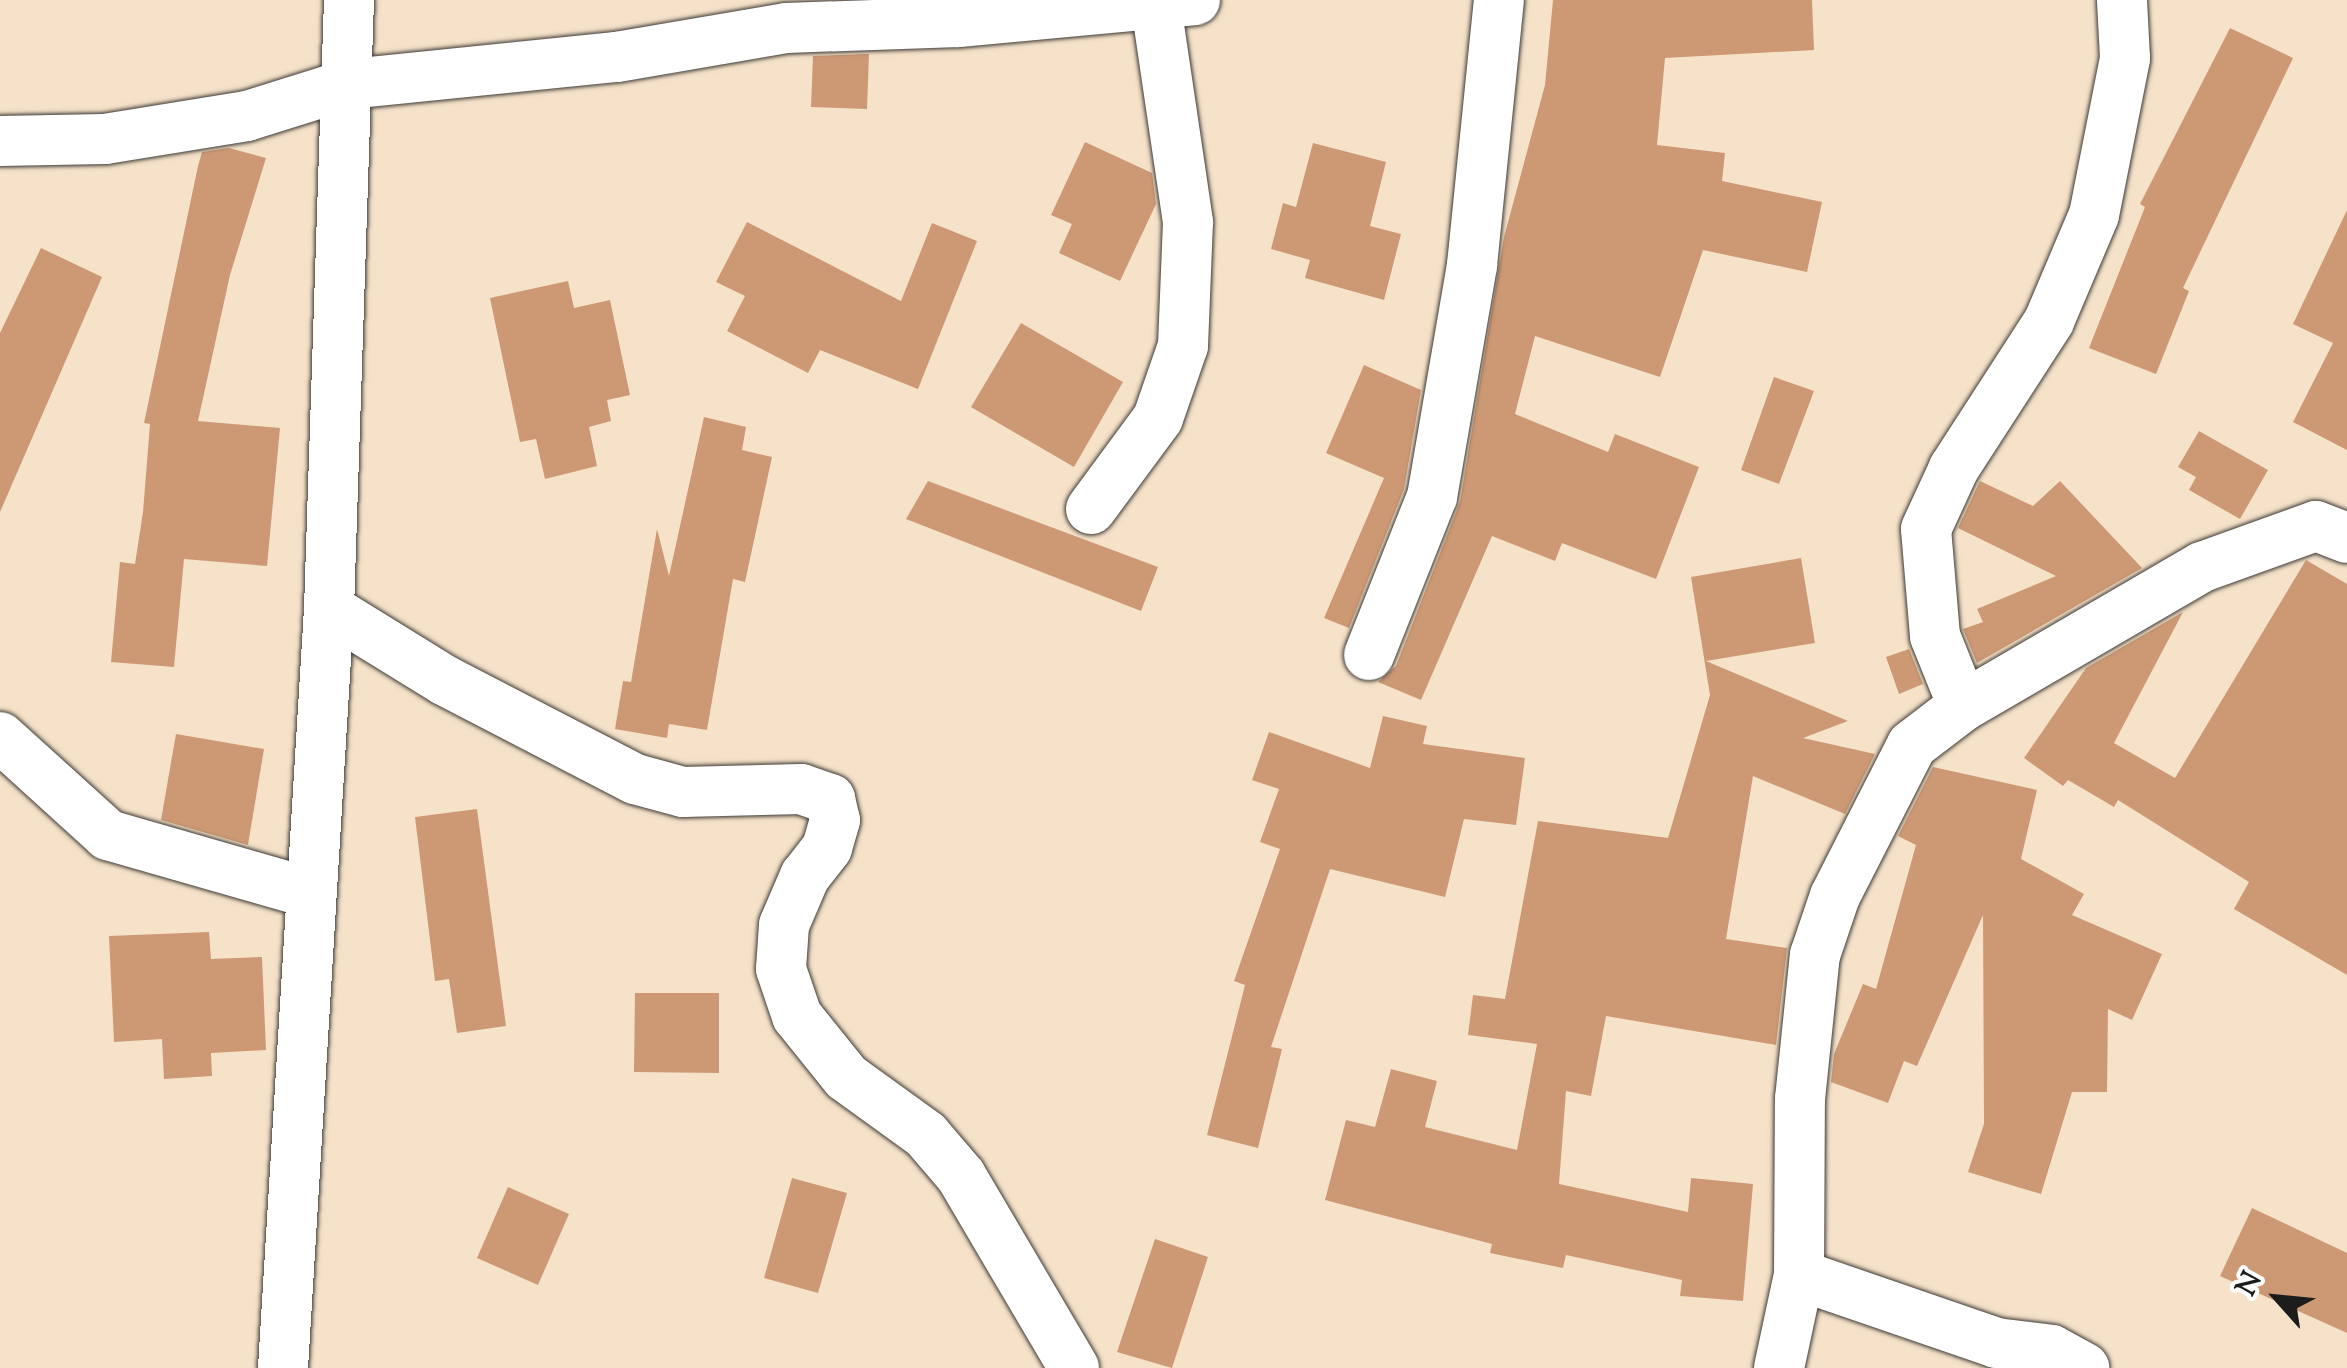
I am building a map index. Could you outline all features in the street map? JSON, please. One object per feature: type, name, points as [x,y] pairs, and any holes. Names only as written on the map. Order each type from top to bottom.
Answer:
[{"type":"street","points":[[283,1368],[307,892],[329,609],[349,84],[348,0]]},
{"type":"street","points":[[1368,656],[1432,497],[1472,264],[1499,0]]},
{"type":"street","points":[[1962,706],[1935,636],[1926,530],[1954,468],[2049,321],[2094,215],[2125,58],[2122,0]]},
{"type":"street","points":[[0,141],[105,139],[247,116],[349,84],[617,57],[786,28],[1175,3],[1188,222],[1184,346],[1158,418],[1091,508]]},
{"type":"street","points":[[1779,1368],[1800,1274],[1800,1098],[1815,955],[1835,896],[1912,745],[1962,706],[2202,567],[2316,526],[2347,538]]},
{"type":"street","points":[[329,609],[444,680],[635,779],[683,792],[801,789],[830,799],[834,820],[827,848],[805,876],[784,925],[781,969],[798,1016],[836,1067],[926,1135],[961,1176],[1074,1368]]},
{"type":"street","points":[[0,737],[108,836],[307,892]]},
{"type":"street","points":[[1800,1274],[1996,1343],[2052,1350],[2084,1368]]},
{"type":"building","points":[[1553,0],[1812,0],[1814,50],[1665,58],[1657,145],[1725,153],[1722,181],[1822,202],[1807,272],[1703,250],[1660,377],[1535,336],[1515,414],[1608,452],[1615,434],[1699,467],[1656,579],[1562,543],[1555,561],[1492,536],[1421,700],[1378,682],[1396,666],[1460,502],[1504,237],[1545,85]]},
{"type":"building","points":[[2230,28],[2293,58],[2183,288],[2189,291],[2156,374],[2089,348],[2145,207],[2140,204]]},
{"type":"building","points":[[869,54],[867,109],[811,107],[813,56]]},
{"type":"building","points":[[1085,142],[1152,173],[1156,204],[1120,281],[1059,253],[1072,224],[1051,215]]},
{"type":"building","points":[[1313,143],[1386,162],[1370,226],[1401,234],[1384,300],[1305,278],[1310,260],[1271,249],[1283,203],[1296,207]]},
{"type":"building","points":[[229,148],[266,158],[230,275],[198,421],[280,428],[267,566],[184,559],[174,667],[111,662],[120,562],[135,564],[143,512],[150,424],[144,423],[198,166],[202,152]]},
{"type":"building","points":[[2347,210],[2347,450],[2293,422],[2333,343],[2293,324]]},
{"type":"building","points":[[747,222],[901,301],[932,223],[977,241],[918,389],[820,350],[808,373],[727,331],[745,296],[716,282]]},
{"type":"building","points":[[41,248],[102,277],[0,512],[0,333]]},
{"type":"building","points":[[568,281],[574,308],[610,300],[630,395],[607,400],[611,421],[589,427],[597,466],[545,479],[536,439],[520,442],[490,298]]},
{"type":"building","points":[[1021,323],[1123,382],[1074,467],[971,407]]},
{"type":"building","points":[[1364,365],[1421,390],[1404,489],[1349,628],[1324,618],[1384,478],[1326,453]]},
{"type":"building","points":[[1774,377],[1814,391],[1779,484],[1741,470]]},
{"type":"building","points":[[704,417],[746,427],[742,450],[772,457],[745,582],[733,579],[707,730],[669,724],[667,738],[615,729],[623,681],[631,682],[657,529],[669,576]]},
{"type":"building","points":[[2199,431],[2268,470],[2240,519],[2189,490],[2196,477],[2178,467]]},
{"type":"building","points":[[928,481],[1158,567],[1141,611],[906,519]]},
{"type":"building","points":[[1980,481],[2033,506],[2060,481],[2142,568],[1977,663],[1963,629],[1983,622],[1977,609],[2056,576],[1958,528]]},
{"type":"building","points":[[1801,558],[1815,643],[1706,661],[1848,721],[1803,738],[1875,754],[1845,814],[1753,776],[1726,939],[1787,948],[1776,1045],[1606,1016],[1591,1096],[1566,1091],[1559,1184],[1688,1212],[1691,1178],[1753,1184],[1743,1301],[1680,1296],[1682,1280],[1566,1255],[1563,1268],[1490,1253],[1492,1244],[1325,1200],[1346,1120],[1375,1127],[1391,1069],[1437,1081],[1425,1127],[1517,1150],[1537,1044],[1468,1035],[1473,995],[1505,999],[1538,821],[1668,838],[1710,695],[1691,577]]},
{"type":"building","points":[[2306,560],[2347,584],[2347,975],[2234,909],[2249,882],[2118,800],[2114,807],[2068,780],[2063,786],[2024,758],[2086,668],[2183,612],[2114,743],[2175,778]]},
{"type":"building","points":[[1909,649],[1923,684],[1899,694],[1886,657]]},
{"type":"building","points":[[1383,716],[1427,726],[1423,744],[1525,758],[1516,825],[1464,819],[1445,897],[1330,869],[1271,1047],[1282,1049],[1258,1148],[1207,1135],[1245,985],[1234,981],[1280,849],[1260,842],[1279,789],[1252,780],[1269,732],[1370,768]]},
{"type":"building","points":[[176,734],[264,749],[248,845],[161,820]]},
{"type":"building","points":[[1933,767],[2037,790],[2021,859],[2084,894],[2072,915],[2162,954],[2132,1020],[2108,1009],[2107,1092],[2072,1092],[2041,1194],[1968,1172],[1984,1124],[1983,915],[1917,1066],[1904,1061],[1888,1103],[1831,1082],[1834,1054],[1863,984],[1876,989],[1916,845],[1898,836]]},
{"type":"building","points":[[477,809],[506,1026],[457,1033],[449,979],[435,981],[415,817]]},
{"type":"building","points":[[209,932],[211,959],[262,957],[266,1050],[211,1053],[212,1076],[164,1079],[162,1039],[114,1042],[109,936]]},
{"type":"building","points":[[635,993],[719,993],[719,1073],[634,1072]]},
{"type":"building","points":[[792,1178],[847,1193],[818,1293],[764,1278]]},
{"type":"building","points":[[508,1187],[569,1214],[538,1285],[477,1258]]},
{"type":"building","points":[[2252,1208],[2347,1253],[2347,1333],[2220,1276]]},
{"type":"building","points":[[1155,1239],[1208,1257],[1172,1368],[1117,1352]]}]
